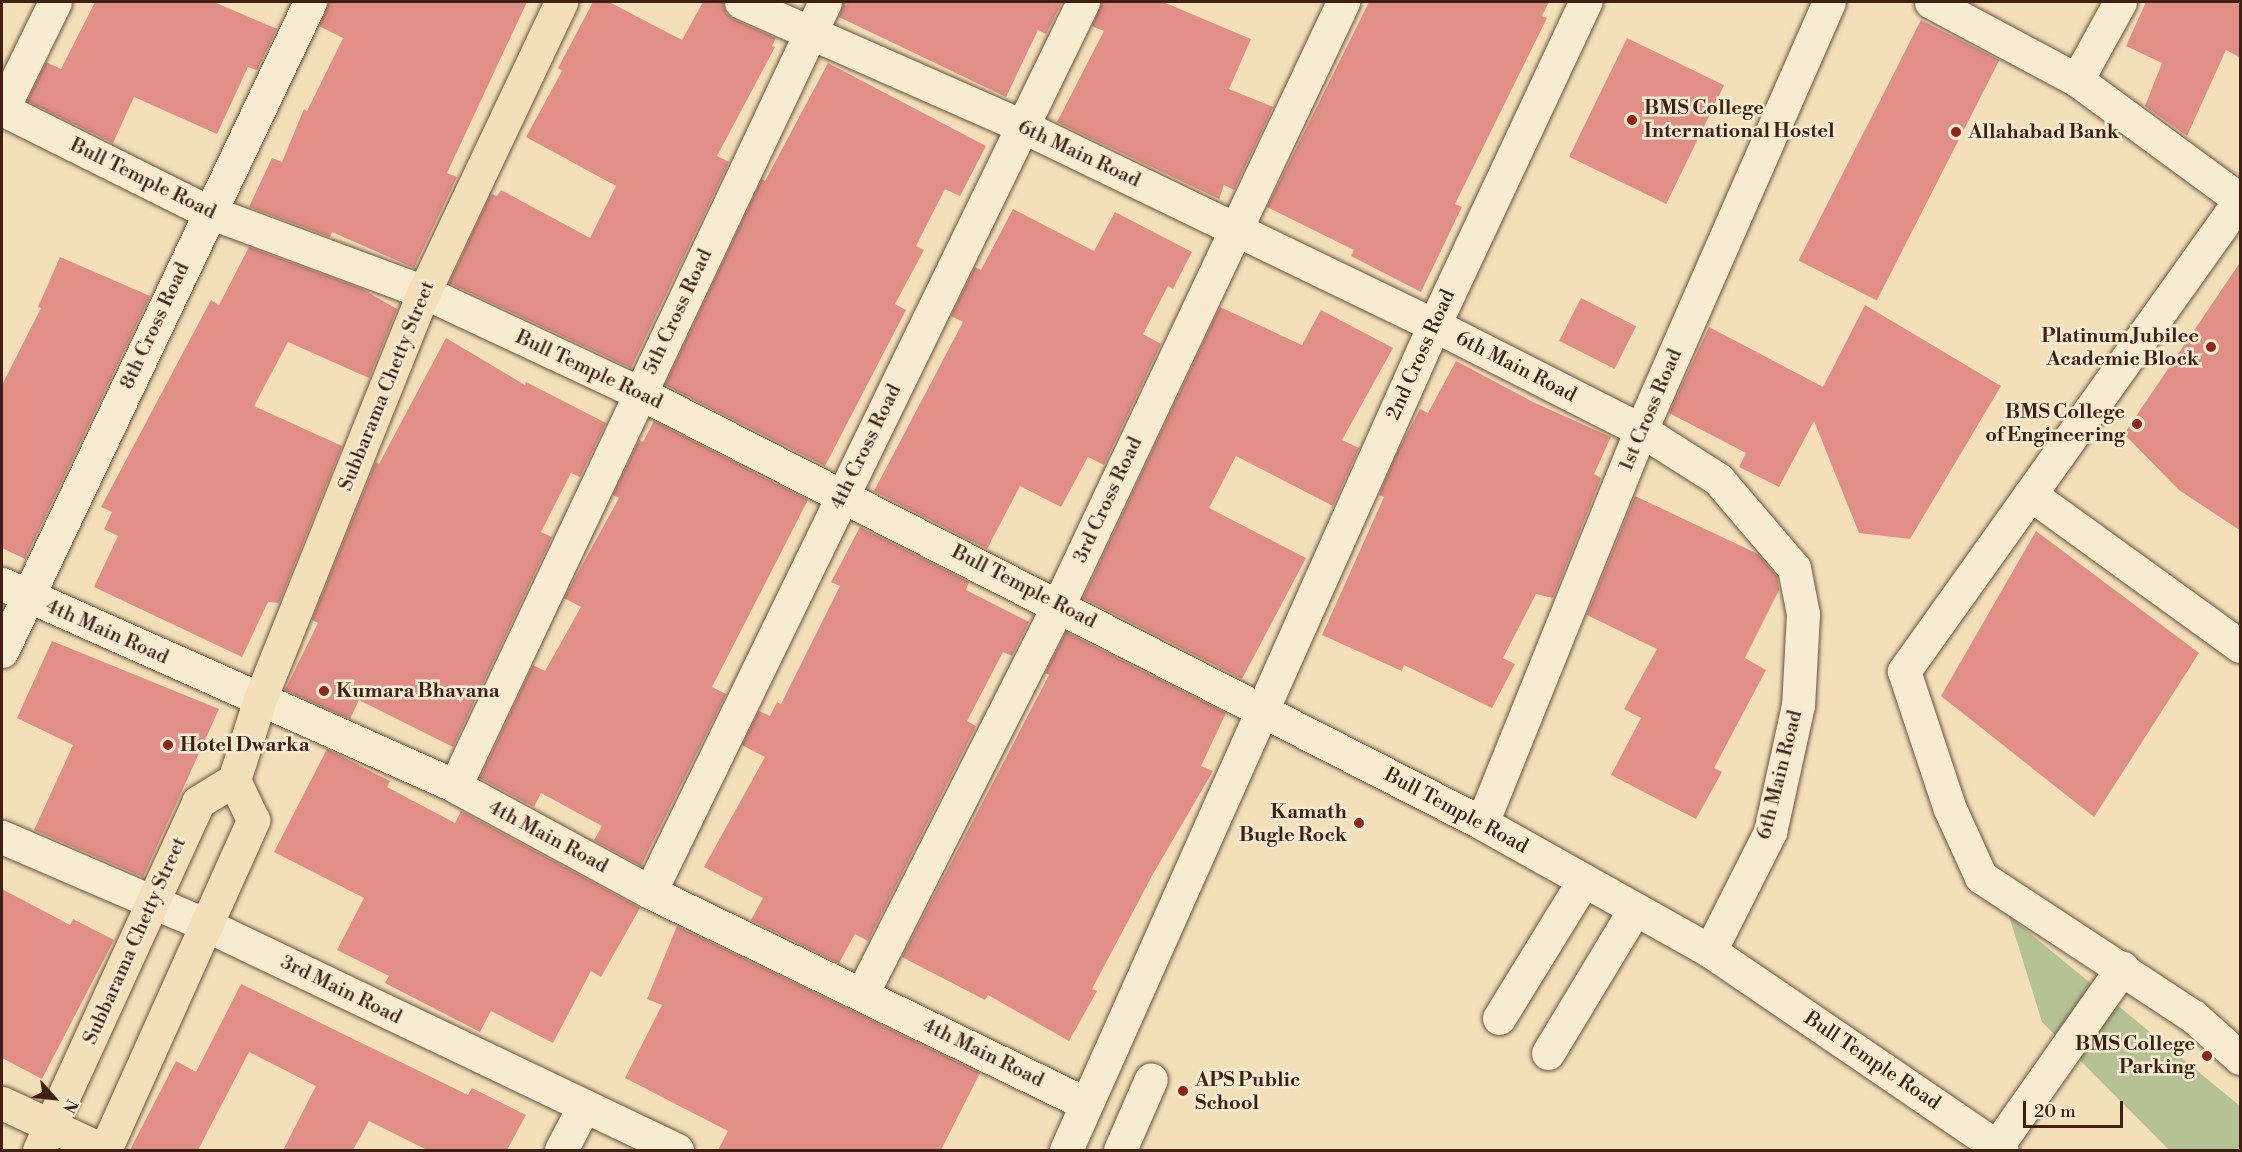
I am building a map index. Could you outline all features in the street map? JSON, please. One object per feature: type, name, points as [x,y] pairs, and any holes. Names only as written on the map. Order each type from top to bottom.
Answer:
[{"type":"main road","name":"Subbarama Chetty Street","points":[[45,1138],[198,802],[234,780],[260,699],[424,292],[561,2]]},
{"type":"main road","points":[[2,1103],[45,1138],[104,1150],[253,820],[234,780]]},
{"type":"street","points":[[2,109],[55,2]]},
{"type":"street","name":"8th Cross Road","points":[[2,651],[14,590],[209,212],[310,2]]},
{"type":"street","name":"6th Main Road","points":[[741,2],[1024,127],[1236,228],[1641,430],[1718,480],[1794,568],[1803,614],[1798,705],[1770,832],[1710,951]]},
{"type":"street","name":"5th Cross Road","points":[[455,786],[825,2]]},
{"type":"street","name":"4th Cross Road","points":[[650,892],[1083,2]]},
{"type":"street","name":"3rd Cross Road","points":[[862,994],[1059,604],[1343,2]]},
{"type":"street","name":"2nd Cross Road","points":[[1066,1150],[1434,325],[1585,2]]},
{"type":"street","name":"1st Cross Road","points":[[1482,823],[1641,430],[1829,2]]},
{"type":"street","points":[[1931,2],[1984,13],[2240,200],[1904,671],[1950,809],[1981,877],[2193,1016],[2241,1058]]},
{"type":"street","points":[[2077,80],[2120,2]]},
{"type":"street","name":"Bull Temple Road","points":[[2,109],[209,212],[424,292],[640,393],[1059,604],[1482,823],[1710,951],[2000,1148]]},
{"type":"street","points":[[2030,494],[2241,645]]},
{"type":"street","name":"4th Main Road","points":[[14,590],[455,786],[650,892],[1086,1104]]},
{"type":"street","name":"3rd Main Road","points":[[2,837],[206,925],[677,1150]]},
{"type":"street","points":[[1499,1018],[1584,880]]},
{"type":"street","points":[[1548,1053],[1635,909]]},
{"type":"street","points":[[2000,1148],[2122,968]]},
{"type":"street","points":[[1119,1150],[1151,1079]]},
{"type":"street","points":[[561,1150],[584,1106]]},
{"type":"green space","points":[[2009,916],[2240,1106],[2240,1150],[2169,1150],[2042,1022]]},
{"type":"building","points":[[95,2],[214,2],[277,29],[257,70],[248,67],[217,134],[134,97],[113,143],[27,101],[46,62],[61,69]]},
{"type":"building","points":[[329,2],[527,2],[447,173],[457,177],[414,268],[332,232],[330,237],[249,207],[272,158],[282,162],[304,109],[307,111],[343,38],[319,26]]},
{"type":"building","points":[[593,2],[609,2],[682,40],[703,2],[723,2],[726,13],[733,19],[776,38],[772,46],[775,47],[717,156],[729,162],[631,368],[449,283],[491,194],[497,196],[501,190],[590,238],[616,186],[526,137],[562,71],[558,68]]},
{"type":"building","points":[[844,2],[1062,2],[1046,34],[1038,30],[1006,97],[839,17]]},
{"type":"building","points":[[1102,2],[1163,2],[1251,39],[1229,89],[1273,107],[1234,190],[1224,185],[1219,199],[1057,122],[1104,31],[1092,26]]},
{"type":"building","points":[[1369,2],[1549,2],[1542,16],[1547,18],[1455,204],[1462,207],[1421,292],[1351,256],[1354,250],[1267,207]]},
{"type":"building","points":[[2146,2],[2241,2],[2241,58],[2226,50],[2187,136],[2145,106],[2162,63],[2126,46]]},
{"type":"building","points":[[1921,20],[1999,60],[1877,301],[1798,261]]},
{"type":"building","points":[[1627,38],[1724,85],[1666,204],[1569,157]]},
{"type":"building","points":[[828,63],[986,146],[960,196],[945,189],[916,246],[924,250],[895,304],[906,310],[825,466],[665,385],[762,179],[765,181]]},
{"type":"building","points":[[1013,209],[1094,251],[1115,212],[1192,252],[1173,289],[1168,286],[1143,334],[1161,344],[1104,465],[1088,457],[1061,507],[1020,486],[987,549],[874,491],[963,322],[951,316],[975,267],[981,270]]},
{"type":"building","points":[[249,247],[362,289],[397,309],[369,378],[288,342],[254,406],[342,446],[279,603],[268,602],[242,657],[94,587],[118,536],[104,529],[112,512],[101,507],[211,300],[219,305]]},
{"type":"building","points":[[60,257],[150,296],[25,559],[2,548],[2,385],[41,308],[38,307]]},
{"type":"building","name":"Platinum Jubilee Academic Block","points":[[2241,261],[2241,531],[2179,490],[2124,434]]},
{"type":"building","points":[[1581,298],[1636,326],[1614,369],[1559,341]]},
{"type":"building","points":[[1865,305],[2001,386],[1910,539],[1859,533],[1814,421],[1779,487],[1739,467],[1746,453],[1669,413],[1709,327],[1823,387]]},
{"type":"building","points":[[1220,307],[1302,345],[1321,310],[1393,348],[1342,440],[1359,448],[1333,506],[1236,456],[1209,508],[1306,558],[1242,679],[1083,598]]},
{"type":"building","points":[[446,338],[525,385],[526,382],[606,423],[580,477],[571,473],[541,532],[552,537],[453,747],[359,700],[350,719],[285,690],[318,623],[312,620],[376,462],[379,464]]},
{"type":"building","points":[[1456,361],[1535,403],[1611,437],[1594,474],[1601,478],[1553,598],[1536,594],[1503,658],[1515,664],[1492,708],[1404,665],[1402,671],[1322,635],[1384,497],[1379,495],[1397,453],[1420,409],[1428,413]]},
{"type":"building","points":[[654,421],[808,500],[712,687],[726,694],[641,866],[594,840],[602,826],[541,793],[534,807],[480,778],[533,665],[545,671],[581,607],[564,598],[619,498],[613,495],[639,440],[643,442]]},
{"type":"building","points":[[1635,496],[1758,554],[1777,576],[1779,590],[1745,658],[1766,670],[1714,768],[1722,772],[1696,819],[1611,775],[1641,718],[1624,709],[1657,649],[1587,615]]},
{"type":"building","points":[[860,527],[969,582],[966,590],[1029,622],[1012,656],[1003,652],[967,721],[976,726],[868,941],[855,934],[839,963],[751,920],[763,898],[704,867],[765,757],[742,745],[759,711],[770,716],[777,702],[781,704],[840,586],[831,582]]},
{"type":"building","points":[[2036,531],[2199,653],[2094,817],[1941,696]]},
{"type":"building","points":[[1066,632],[1226,713],[1201,766],[1213,771],[1153,874],[1092,989],[1097,991],[1069,1041],[988,995],[985,1000],[902,957],[1049,675],[1045,673]]},
{"type":"building","points":[[52,641],[219,709],[143,877],[34,830],[73,745],[17,718]]},
{"type":"building","points":[[327,749],[390,781],[387,787],[455,823],[461,811],[640,908],[601,977],[591,971],[553,1043],[491,1011],[480,1032],[385,983],[389,976],[337,950],[364,898],[274,852]]},
{"type":"building","points":[[2,889],[70,925],[73,919],[114,940],[42,1079],[2,1058]]},
{"type":"building","points":[[677,926],[980,1073],[941,1150],[718,1150],[728,1131],[625,1078],[662,1005],[647,999]]},
{"type":"building","points":[[241,984],[468,1095],[472,1088],[526,1115],[507,1150],[427,1150],[369,1121],[353,1150],[283,1150],[316,1086],[249,1052],[198,1150],[130,1150],[176,1061],[196,1072]]},
{"type":"place","name":"BMS College International Hostel","points":[[1632,120]]},
{"type":"place","name":"Allahabad Bank","points":[[1956,132]]},
{"type":"place","name":"Platinum Jubilee Academic Block","points":[[2211,347]]},
{"type":"place","name":"BMS College of Engineering","points":[[2137,424]]},
{"type":"place","name":"Kumara Bhavana","points":[[324,691]]},
{"type":"place","name":"Hotel Dwarka","points":[[168,745]]},
{"type":"place","name":"Kamath Bugle Rock","points":[[1359,823]]},
{"type":"place","name":"BMS College Parking","points":[[2207,1056]]},
{"type":"place","name":"APS Public School","points":[[1183,1091]]}]
